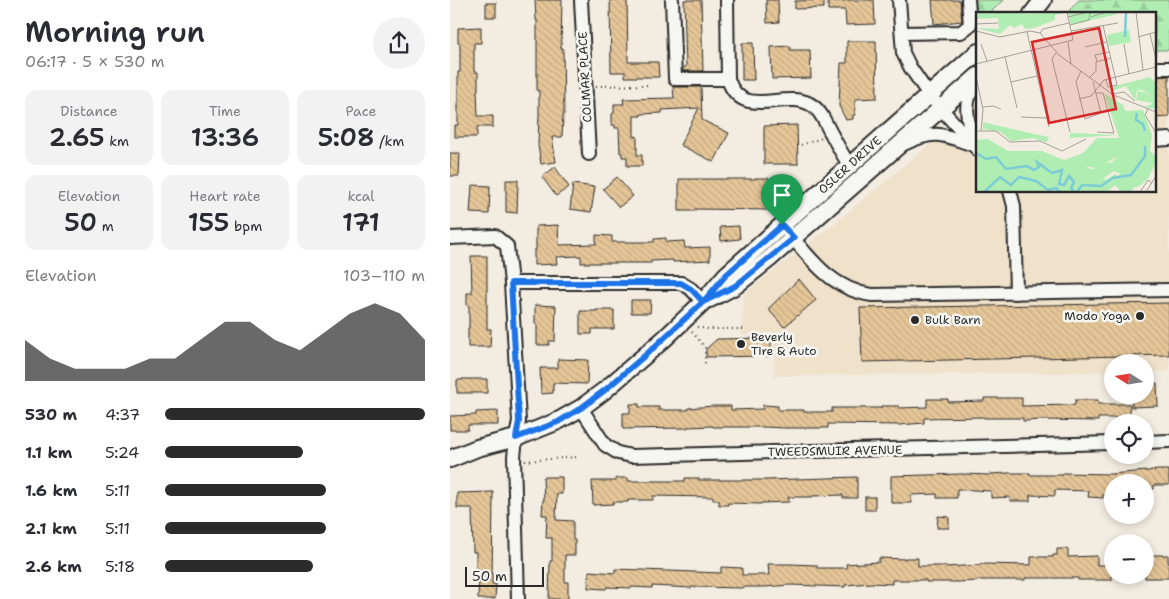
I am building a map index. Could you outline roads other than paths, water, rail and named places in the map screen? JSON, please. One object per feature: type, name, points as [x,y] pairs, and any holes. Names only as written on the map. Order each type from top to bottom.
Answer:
[{"type":"main road","name":"OSLER DRIVE","points":[[450,459],[477,448],[516,438],[558,422],[605,390],[703,302],[726,275],[976,54]]},
{"type":"main road","name":"OSLER DRIVE","points":[[703,302],[735,286],[794,238],[976,78]]},
{"type":"street","name":"COLMAR PLACE","points":[[581,0],[589,154]]},
{"type":"street","points":[[672,0],[675,79],[728,79]]},
{"type":"street","points":[[727,0],[728,79],[736,95],[752,102],[799,100],[812,105],[820,113],[849,165]]},
{"type":"street","points":[[899,0],[903,54],[910,68],[929,95],[976,146]]},
{"type":"street","points":[[902,33],[961,32],[970,25],[968,0]]},
{"type":"street","points":[[1156,68],[1169,68]]},
{"type":"street","points":[[976,80],[968,102],[967,112],[976,144]]},
{"type":"street","points":[[896,148],[920,137],[932,134],[943,135],[976,147]]},
{"type":"street","points":[[1156,140],[1169,139]]},
{"type":"street","points":[[1010,192],[1014,206],[1016,292]]},
{"type":"street","points":[[782,225],[828,276],[845,288],[864,294],[1169,290]]},
{"type":"street","points":[[450,238],[495,236],[507,246],[519,421],[514,457],[518,599]]},
{"type":"street","points":[[511,283],[681,283],[691,289],[703,302]]},
{"type":"street","name":"TWEEDSMUIR AVENUE","points":[[581,408],[605,445],[618,454],[631,456],[1104,443]]},
{"type":"street","points":[[1154,442],[1169,441]]},
{"type":"place","name":"Modo Yoga","points":[[1140,316]]},
{"type":"place","name":"Bulk Barn","points":[[915,320]]},
{"type":"place","name":"Beverly Tire & Auto","points":[[741,344]]}]
